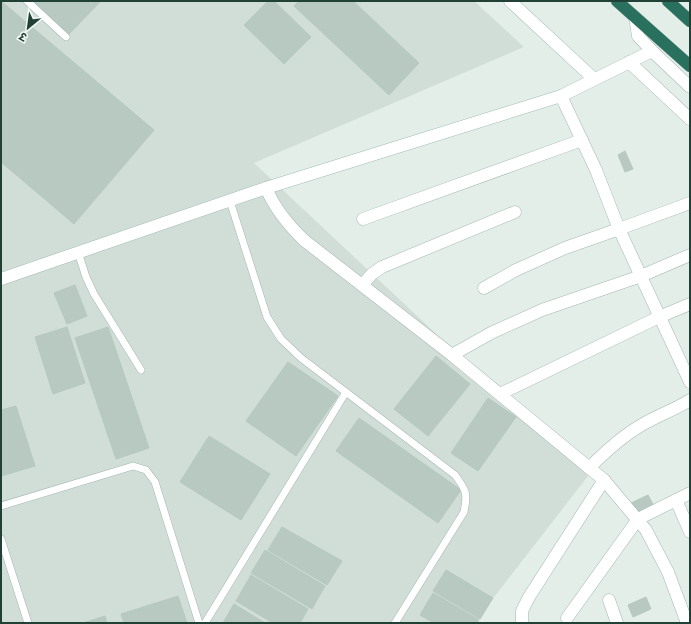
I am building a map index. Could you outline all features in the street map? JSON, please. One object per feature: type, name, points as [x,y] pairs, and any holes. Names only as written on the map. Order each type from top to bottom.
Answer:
[{"type":"highway","points":[[616,1],[690,66]]},
{"type":"highway","points":[[670,2],[690,21]]},
{"type":"street","points":[[510,1],[594,79]]},
{"type":"street","points":[[635,17],[638,36],[690,87]]},
{"type":"street","points":[[1,279],[266,188],[561,96],[652,51]]},
{"type":"street","points":[[629,62],[690,119]]},
{"type":"street","points":[[561,96],[596,170],[619,229],[659,318],[690,382]]},
{"type":"street","points":[[363,219],[582,140]]},
{"type":"street","points":[[266,188],[273,203],[305,242],[452,355],[604,480],[646,530],[668,572],[687,623]]},
{"type":"street","points":[[484,288],[516,270],[565,248],[690,203]]},
{"type":"street","points":[[362,285],[372,274],[382,267],[515,212]]},
{"type":"street","points":[[452,355],[491,333],[542,310],[641,276],[690,254]]},
{"type":"street","points":[[500,394],[690,304]]},
{"type":"street","points":[[589,468],[608,448],[624,436],[641,425],[690,400]]},
{"type":"street","points":[[522,622],[522,611],[529,598],[604,480]]},
{"type":"street","points":[[567,618],[638,519],[690,494]]},
{"type":"street","points":[[676,500],[690,532]]},
{"type":"street","points":[[609,600],[617,623]]},
{"type":"lane","points":[[27,1],[66,37]]},
{"type":"lane","points":[[230,201],[267,317],[280,339],[301,358],[455,475],[463,486],[467,498],[464,512],[395,623]]},
{"type":"lane","points":[[78,252],[86,277],[94,294],[141,370]]},
{"type":"lane","points":[[205,623],[346,392]]},
{"type":"lane","points":[[1,506],[133,466],[146,470],[155,482],[199,623]]},
{"type":"lane","points":[[1,539],[28,623]]},
{"type":"shaded area","points":[[1,1],[474,1],[524,47],[254,163],[588,476],[474,623],[1,623]]},
{"type":"building","points":[[1,1],[154,130],[74,224],[1,162]]},
{"type":"building","points":[[30,1],[101,1],[67,36]]},
{"type":"building","points":[[268,1],[274,1],[311,37],[284,64],[244,25]]},
{"type":"building","points":[[299,1],[353,1],[419,63],[389,95],[294,6]]},
{"type":"building","points":[[625,151],[633,169],[625,172],[618,155]]},
{"type":"building","points":[[75,285],[87,316],[67,324],[54,293]]},
{"type":"building","points":[[67,327],[85,383],[53,394],[35,337]]},
{"type":"building","points":[[108,327],[149,448],[116,459],[75,338]]},
{"type":"building","points":[[436,356],[470,384],[428,436],[394,409]]},
{"type":"building","points":[[288,362],[338,396],[296,456],[246,421]]},
{"type":"building","points":[[488,398],[516,417],[478,471],[451,453]]},
{"type":"building","points":[[16,406],[35,466],[1,476],[1,410]]},
{"type":"building","points":[[359,418],[461,490],[438,523],[336,451]]},
{"type":"building","points":[[209,436],[270,474],[241,520],[180,482]]},
{"type":"building","points":[[648,495],[654,506],[636,514],[631,503]]},
{"type":"building","points":[[282,527],[342,561],[327,585],[268,550]]},
{"type":"building","points":[[265,550],[325,586],[312,609],[251,573]]},
{"type":"building","points":[[446,570],[493,598],[480,619],[433,591]]},
{"type":"building","points":[[251,575],[308,609],[300,623],[273,623],[236,601]]},
{"type":"building","points":[[433,593],[479,620],[477,623],[434,623],[420,615]]},
{"type":"building","points":[[178,596],[187,623],[124,623],[121,614]]},
{"type":"building","points":[[646,597],[651,609],[633,617],[628,605]]},
{"type":"building","points":[[234,604],[265,623],[223,623]]},
{"type":"building","points":[[105,616],[107,623],[83,623]]}]
